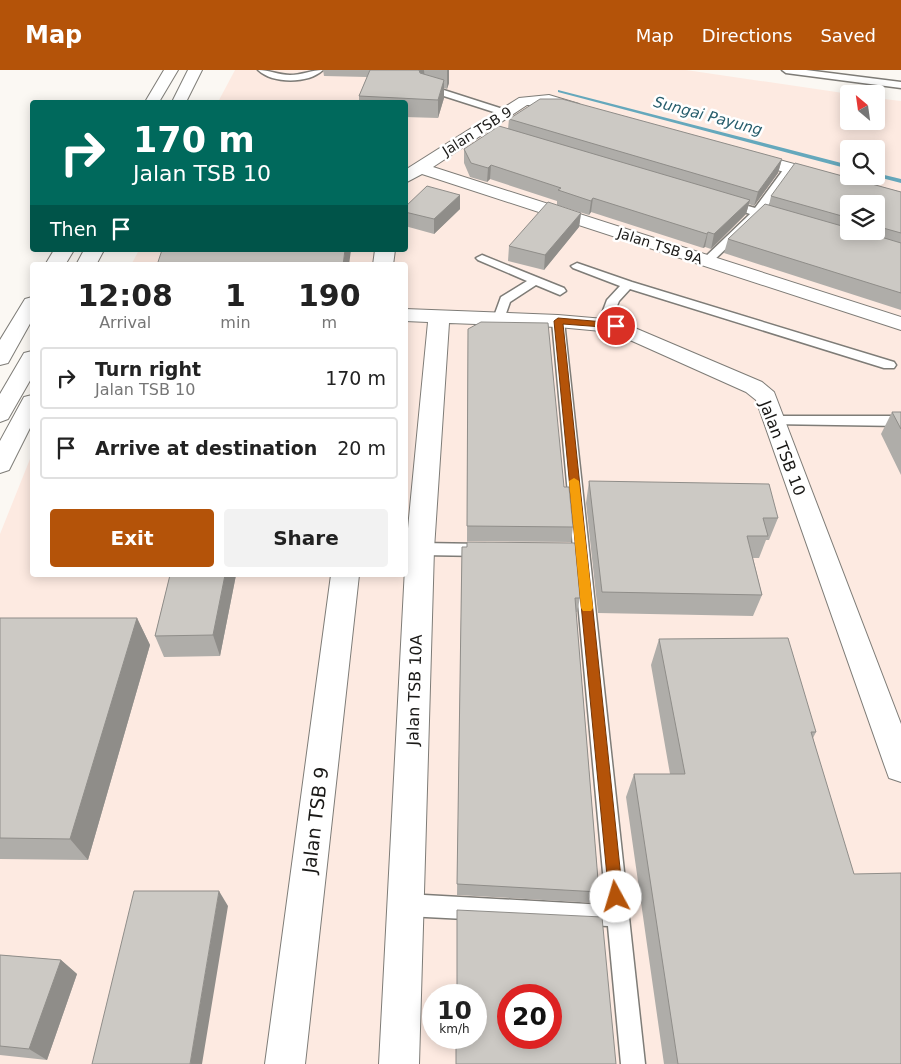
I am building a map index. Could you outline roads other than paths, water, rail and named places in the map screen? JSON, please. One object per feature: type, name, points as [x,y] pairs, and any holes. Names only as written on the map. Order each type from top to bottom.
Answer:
[{"type":"main road","points":[[153,100],[171,70]]},
{"type":"main road","points":[[180,100],[194,70]]},
{"type":"main road","name":"Jalan TSB 9","points":[[412,173],[503,112],[524,102],[549,100],[586,111]]},
{"type":"main road","points":[[735,153],[901,198]]},
{"type":"main road","name":"Jalan TSB 9A","points":[[412,173],[707,261],[901,324]]},
{"type":"main road","points":[[0,358],[30,306]]},
{"type":"main road","name":"Jalan TSB 10","points":[[408,315],[558,321],[616,326],[754,387],[766,397],[900,761]]},
{"type":"main road","name":"Jalan TSB 10A","points":[[399,1064],[420,549],[439,316]]},
{"type":"main road","points":[[0,414],[30,362]]},
{"type":"main road","points":[[0,464],[30,406]]},
{"type":"main road","name":"Jalan TSB 9","points":[[285,1064],[345,577]]},
{"type":"lane","points":[[262,70],[274,76],[295,77],[311,76],[319,70]]},
{"type":"lane","points":[[786,70],[834,73],[901,85]]},
{"type":"lane","points":[[424,87],[503,112]]},
{"type":"lane","points":[[478,128],[497,134]]},
{"type":"lane","points":[[707,261],[757,212],[790,168]]},
{"type":"lane","points":[[720,201],[784,221]]},
{"type":"lane","points":[[482,258],[560,291]]},
{"type":"lane","points":[[576,266],[628,285],[889,365]]},
{"type":"lane","points":[[499,319],[505,300],[535,280]]},
{"type":"lane","points":[[604,324],[613,300],[628,285]]},
{"type":"lane","points":[[558,321],[633,1064]]},
{"type":"lane","points":[[775,421],[901,421]]},
{"type":"lane","points":[[420,549],[505,550]]},
{"type":"lane","points":[[562,550],[581,550]]},
{"type":"lane","points":[[406,905],[618,916]]},
{"type":"waterway","name":"Sungai Payung","points":[[560,91],[840,165]]},
{"type":"waterway","name":"Sungai Payung","points":[[885,177],[901,181]]}]
